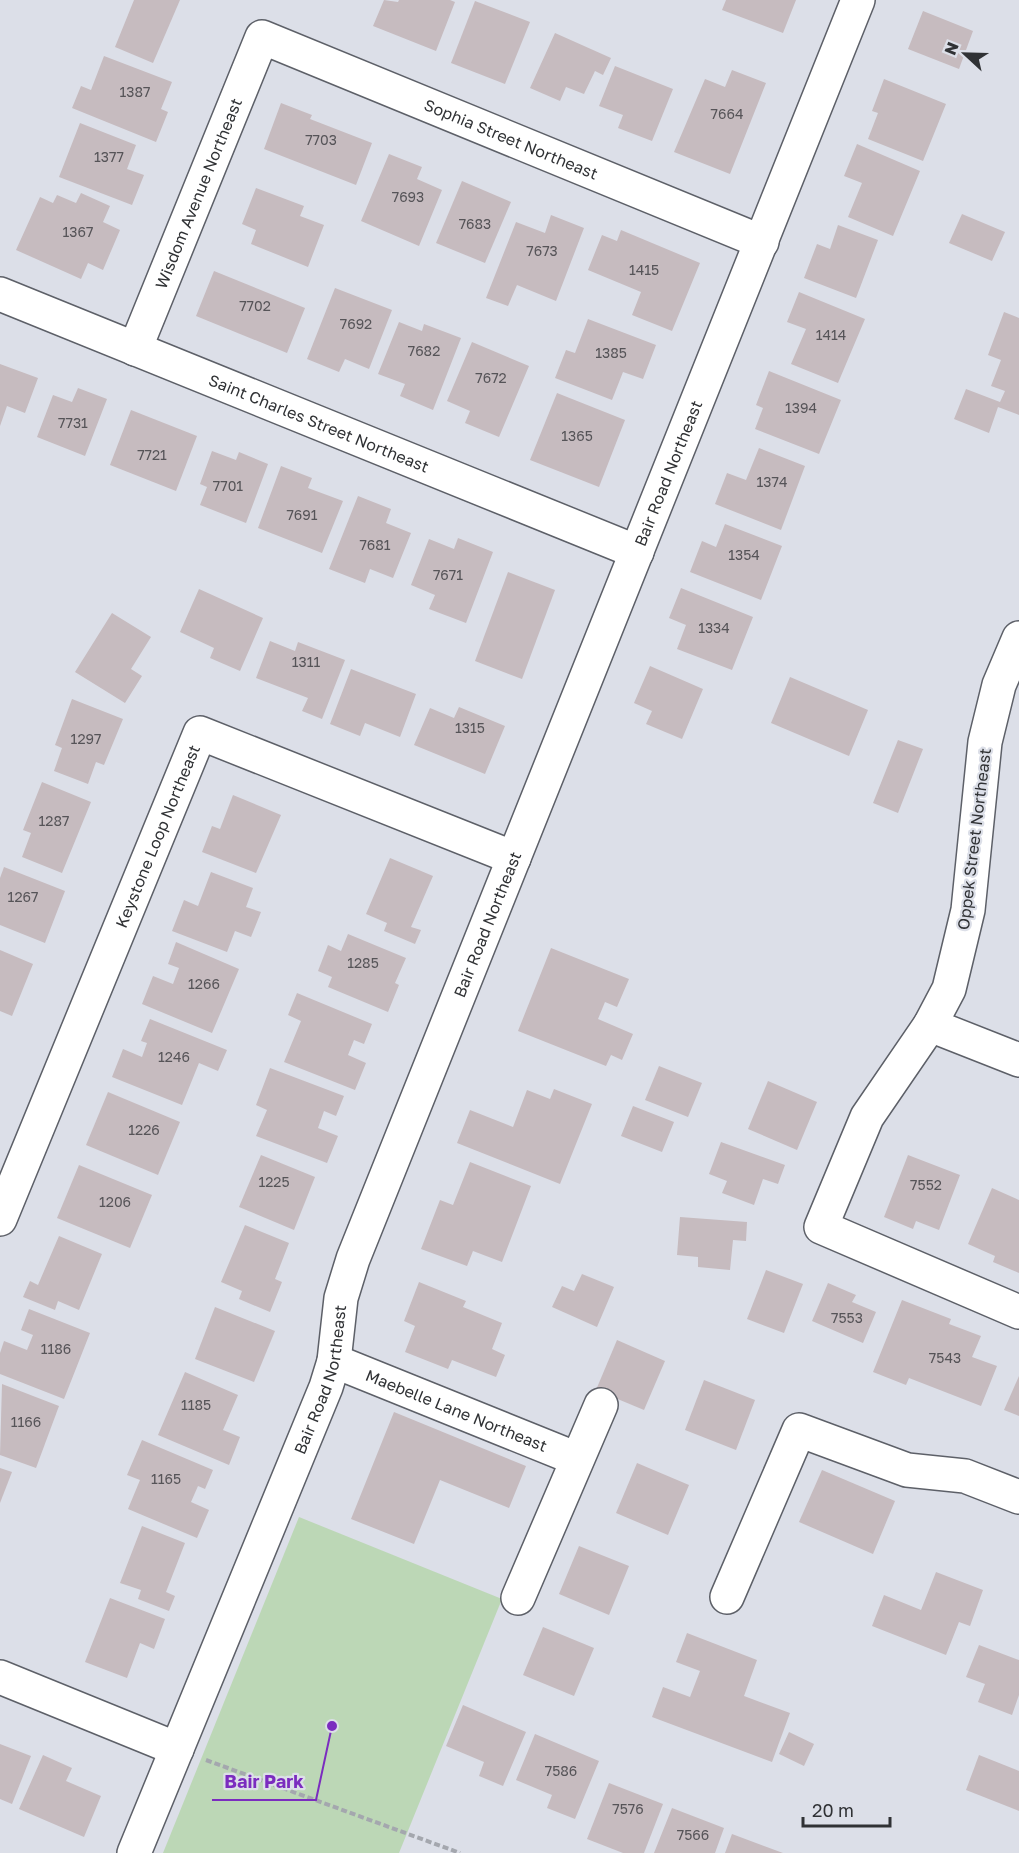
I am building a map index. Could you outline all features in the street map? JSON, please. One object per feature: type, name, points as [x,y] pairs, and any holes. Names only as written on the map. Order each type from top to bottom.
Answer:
[{"type":"street","name":"Bair Road Northeast","points":[[134,1853],[326,1387],[334,1360],[341,1298],[353,1260],[858,0]]},
{"type":"street","name":"Sophia Street Northeast","points":[[262,37],[762,242]]},
{"type":"street","name":"Wisdom Avenue Northeast","points":[[135,349],[262,37]]},
{"type":"street","name":"Saint Charles Street Northeast","points":[[0,294],[637,552]]},
{"type":"street","name":"Oppek Street Northeast","points":[[1019,638],[999,685],[985,742],[972,880],[959,953],[949,989],[930,1024],[867,1118],[821,1227],[1019,1312]]},
{"type":"street","name":"Keystone Loop Northeast","points":[[0,1219],[200,733],[514,858]]},
{"type":"street","points":[[930,1024],[1019,1060]]},
{"type":"street","name":"Maebelle Lane Northeast","points":[[334,1360],[578,1459]]},
{"type":"street","points":[[518,1598],[601,1405]]},
{"type":"street","points":[[727,1597],[799,1430],[907,1470],[965,1476],[1019,1497]]},
{"type":"street","points":[[0,1677],[177,1749]]},
{"type":"path","points":[[177,1749],[460,1853]]},
{"type":"green space","points":[[299,1517],[502,1599],[399,1853],[163,1853]]},
{"type":"building","points":[[134,0],[180,0],[153,63],[115,47]]},
{"type":"building","points":[[384,0],[398,2],[399,0],[450,0],[455,2],[436,51],[373,26]]},
{"type":"building","points":[[726,0],[796,0],[783,33],[722,10]]},
{"type":"building","points":[[475,1],[530,22],[505,84],[451,63]]},
{"type":"building","points":[[923,11],[973,31],[959,69],[908,49]]},
{"type":"building","points":[[555,33],[611,58],[603,75],[595,71],[584,94],[566,87],[560,101],[530,88]]},
{"type":"building","points":[[104,56],[172,82],[161,109],[168,112],[156,142],[72,108],[81,86],[91,90]]},
{"type":"building","points":[[615,66],[673,89],[652,141],[618,128],[623,115],[599,106]]},
{"type":"building","points":[[732,70],[766,83],[730,174],[674,152],[705,79],[725,87]]},
{"type":"building","points":[[884,79],[946,104],[923,161],[868,139],[878,113],[872,111]]},
{"type":"building","points":[[281,103],[312,115],[310,119],[372,143],[356,185],[264,149]]},
{"type":"building","points":[[80,123],[136,145],[127,169],[144,175],[132,205],[59,177]]},
{"type":"building","points":[[857,144],[920,171],[893,236],[848,217],[862,183],[844,176]]},
{"type":"building","points":[[389,154],[422,167],[417,179],[442,190],[419,246],[361,221]]},
{"type":"building","points":[[462,181],[511,202],[485,263],[436,243]]},
{"type":"building","points":[[256,188],[304,206],[300,216],[324,225],[308,267],[251,244],[256,230],[242,224]]},
{"type":"building","points":[[81,193],[110,206],[103,222],[120,230],[103,270],[88,263],[81,279],[16,250],[40,197],[53,203],[57,195],[76,203]]},
{"type":"building","points":[[962,214],[1005,232],[992,261],[949,243]]},
{"type":"building","points":[[551,215],[584,228],[556,301],[517,285],[508,306],[486,298],[516,222],[545,233]]},
{"type":"building","points":[[838,225],[878,240],[856,298],[804,278],[817,244],[830,249]]},
{"type":"building","points":[[621,230],[700,263],[672,331],[632,315],[641,292],[588,270],[602,235],[617,241]]},
{"type":"building","points":[[214,271],[305,308],[287,353],[196,316]]},
{"type":"building","points":[[335,288],[392,310],[369,369],[345,359],[339,372],[307,359]]},
{"type":"building","points":[[799,292],[865,319],[838,383],[791,364],[806,329],[787,322]]},
{"type":"building","points":[[1004,312],[1019,318],[1019,415],[998,407],[989,433],[954,419],[966,389],[1000,402],[1005,391],[991,386],[1001,360],[988,355]]},
{"type":"building","points":[[588,319],[656,345],[643,379],[623,372],[612,400],[555,378],[566,350],[575,353]]},
{"type":"building","points":[[399,322],[422,331],[424,324],[461,338],[433,410],[400,396],[405,384],[378,374]]},
{"type":"building","points":[[472,342],[529,366],[499,437],[465,423],[470,411],[447,401]]},
{"type":"building","points":[[0,364],[38,378],[25,413],[7,406],[0,426]]},
{"type":"building","points":[[769,371],[841,400],[819,454],[755,429],[763,408],[756,405]]},
{"type":"building","points":[[78,388],[107,399],[85,456],[37,437],[53,395],[72,402]]},
{"type":"building","points":[[557,393],[625,420],[599,487],[530,460]]},
{"type":"building","points":[[131,410],[197,436],[176,491],[110,465]]},
{"type":"building","points":[[759,448],[805,466],[781,530],[715,504],[727,473],[746,480]]},
{"type":"building","points":[[212,451],[236,460],[239,452],[268,464],[246,523],[200,505],[207,487],[200,484]]},
{"type":"building","points":[[281,466],[312,478],[308,488],[343,501],[322,553],[258,528]]},
{"type":"building","points":[[358,496],[391,509],[386,523],[411,533],[393,578],[370,569],[365,583],[329,569]]},
{"type":"building","points":[[725,524],[782,546],[761,600],[690,572],[702,541],[716,547]]},
{"type":"building","points":[[458,538],[493,552],[466,623],[429,609],[435,595],[411,585],[429,539],[454,549]]},
{"type":"building","points":[[508,572],[555,590],[522,679],[475,661]]},
{"type":"building","points":[[681,588],[753,617],[732,670],[677,649],[686,625],[669,618]]},
{"type":"building","points":[[199,589],[263,618],[240,671],[210,658],[214,648],[180,632]]},
{"type":"building","points":[[112,613],[151,637],[131,669],[142,676],[125,703],[75,672]]},
{"type":"building","points":[[270,641],[295,651],[298,642],[345,660],[322,719],[302,711],[308,698],[256,678]]},
{"type":"building","points":[[650,666],[703,689],[682,739],[646,724],[652,711],[634,703]]},
{"type":"building","points":[[351,669],[416,694],[400,737],[365,723],[360,736],[330,724]]},
{"type":"building","points":[[790,677],[868,710],[849,756],[771,723]]},
{"type":"building","points":[[72,699],[123,719],[104,765],[96,762],[88,784],[54,771],[62,748],[55,745]]},
{"type":"building","points":[[459,707],[505,726],[485,774],[414,745],[430,708],[454,718]]},
{"type":"building","points":[[898,740],[923,749],[898,813],[873,803]]},
{"type":"building","points":[[42,782],[91,802],[62,873],[22,857],[31,833],[23,830]]},
{"type":"building","points":[[233,795],[281,815],[256,873],[202,852],[212,826],[220,829]]},
{"type":"building","points":[[390,858],[433,876],[411,927],[421,930],[415,944],[384,931],[387,923],[366,914]]},
{"type":"building","points":[[4,867],[65,891],[45,943],[0,925],[0,878]]},
{"type":"building","points":[[211,872],[253,888],[246,907],[261,912],[251,937],[235,931],[227,952],[172,931],[184,900],[198,906]]},
{"type":"building","points":[[348,934],[406,958],[395,983],[399,985],[388,1012],[328,987],[332,977],[318,971],[328,945],[341,951]]},
{"type":"building","points":[[176,942],[239,969],[212,1033],[142,1004],[153,976],[173,984],[179,968],[168,964]]},
{"type":"building","points":[[551,948],[629,979],[617,1007],[605,1002],[598,1019],[633,1034],[622,1060],[611,1055],[606,1066],[518,1031]]},
{"type":"building","points":[[0,950],[33,964],[12,1016],[0,1011]]},
{"type":"building","points":[[297,993],[372,1024],[364,1044],[354,1040],[348,1055],[366,1063],[355,1090],[284,1062],[301,1021],[288,1015]]},
{"type":"building","points":[[150,1019],[227,1050],[218,1071],[199,1063],[182,1105],[112,1077],[123,1049],[142,1057],[147,1043],[141,1041]]},
{"type":"building","points":[[659,1066],[702,1083],[688,1117],[645,1100]]},
{"type":"building","points":[[270,1068],[344,1096],[336,1116],[324,1111],[318,1128],[338,1136],[327,1163],[256,1136],[267,1110],[256,1105]]},
{"type":"building","points":[[768,1081],[817,1102],[797,1150],[748,1129]]},
{"type":"building","points":[[554,1089],[592,1104],[560,1184],[457,1143],[470,1110],[513,1127],[527,1090],[550,1099]]},
{"type":"building","points":[[108,1092],[180,1122],[158,1175],[86,1145]]},
{"type":"building","points":[[633,1106],[674,1122],[662,1152],[621,1136]]},
{"type":"building","points":[[721,1142],[785,1165],[778,1184],[763,1179],[754,1205],[722,1193],[727,1181],[709,1174]]},
{"type":"building","points":[[261,1155],[315,1177],[294,1230],[239,1207]]},
{"type":"building","points":[[908,1155],[960,1175],[939,1230],[916,1221],[913,1229],[884,1217]]},
{"type":"building","points":[[470,1162],[531,1186],[502,1262],[473,1251],[467,1266],[421,1249],[440,1200],[453,1205]]},
{"type":"building","points":[[79,1165],[152,1195],[130,1248],[57,1218]]},
{"type":"building","points":[[992,1188],[1019,1200],[1019,1273],[993,1262],[995,1256],[968,1244]]},
{"type":"building","points":[[680,1217],[747,1222],[746,1241],[733,1240],[730,1270],[698,1267],[698,1257],[677,1255]]},
{"type":"building","points":[[245,1225],[289,1243],[275,1279],[282,1282],[270,1312],[239,1299],[242,1291],[221,1282]]},
{"type":"building","points":[[59,1236],[102,1254],[79,1310],[58,1301],[55,1310],[23,1297],[30,1281],[38,1285]]},
{"type":"building","points":[[766,1270],[803,1284],[784,1333],[747,1319]]},
{"type":"building","points":[[582,1274],[614,1287],[597,1327],[552,1307],[562,1286],[574,1291]]},
{"type":"building","points":[[419,1282],[466,1301],[463,1307],[502,1323],[492,1349],[505,1355],[496,1377],[452,1360],[448,1369],[405,1352],[415,1326],[404,1321]]},
{"type":"building","points":[[828,1283],[856,1295],[852,1302],[876,1312],[863,1343],[812,1321]]},
{"type":"building","points":[[902,1300],[951,1319],[949,1324],[981,1336],[972,1357],[997,1366],[981,1406],[909,1378],[906,1385],[873,1372]]},
{"type":"building","points":[[215,1307],[275,1331],[254,1382],[195,1359]]},
{"type":"building","points":[[29,1309],[90,1333],[64,1399],[0,1374],[0,1353],[4,1341],[27,1350],[33,1335],[21,1330]]},
{"type":"building","points":[[617,1340],[665,1361],[644,1410],[596,1390]]},
{"type":"building","points":[[185,1372],[238,1395],[223,1430],[240,1437],[229,1465],[158,1435]]},
{"type":"building","points":[[1019,1376],[1019,1416],[1004,1410]]},
{"type":"building","points":[[704,1380],[755,1400],[736,1450],[685,1430]]},
{"type":"building","points":[[2,1384],[59,1406],[36,1468],[0,1455]]},
{"type":"building","points":[[394,1412],[526,1466],[509,1508],[440,1480],[414,1544],[351,1519]]},
{"type":"building","points":[[142,1440],[213,1470],[205,1489],[198,1486],[191,1502],[209,1510],[197,1538],[128,1509],[140,1480],[127,1475]]},
{"type":"building","points":[[637,1463],[689,1485],[668,1535],[616,1513]]},
{"type":"building","points":[[0,1468],[12,1472],[0,1503]]},
{"type":"building","points":[[822,1470],[895,1501],[873,1554],[799,1522]]},
{"type":"building","points":[[142,1526],[185,1543],[166,1592],[175,1596],[169,1611],[138,1599],[141,1590],[120,1583]]},
{"type":"building","points":[[579,1546],[629,1566],[609,1615],[559,1594]]},
{"type":"building","points":[[936,1572],[983,1590],[970,1626],[959,1622],[946,1655],[872,1626],[884,1595],[921,1610]]},
{"type":"building","points":[[110,1598],[165,1619],[154,1649],[140,1643],[127,1678],[85,1662]]},
{"type":"building","points":[[543,1627],[594,1648],[574,1696],[523,1675]]},
{"type":"building","points":[[687,1633],[757,1660],[744,1696],[790,1713],[772,1762],[652,1717],[663,1687],[690,1697],[700,1671],[676,1662]]},
{"type":"building","points":[[979,1645],[1019,1660],[1019,1695],[1012,1715],[978,1702],[985,1684],[966,1677]]},
{"type":"building","points":[[463,1705],[526,1732],[503,1786],[479,1776],[484,1762],[446,1746]]},
{"type":"building","points":[[789,1732],[814,1744],[804,1766],[779,1754]]},
{"type":"building","points":[[535,1734],[599,1761],[575,1819],[547,1808],[552,1795],[516,1780]]},
{"type":"building","points":[[0,1744],[31,1756],[12,1804],[0,1799]]},
{"type":"building","points":[[43,1755],[72,1768],[66,1781],[101,1796],[84,1837],[19,1809]]},
{"type":"building","points":[[979,1755],[1019,1771],[1019,1811],[966,1790]]},
{"type":"building","points":[[609,1783],[663,1804],[644,1853],[623,1853],[587,1839]]},
{"type":"building","points":[[672,1808],[724,1828],[715,1853],[654,1853]]},
{"type":"building","points":[[732,1834],[783,1853],[725,1853]]},
{"type":"place","name":"Bair Park","points":[[332,1726]]}]
